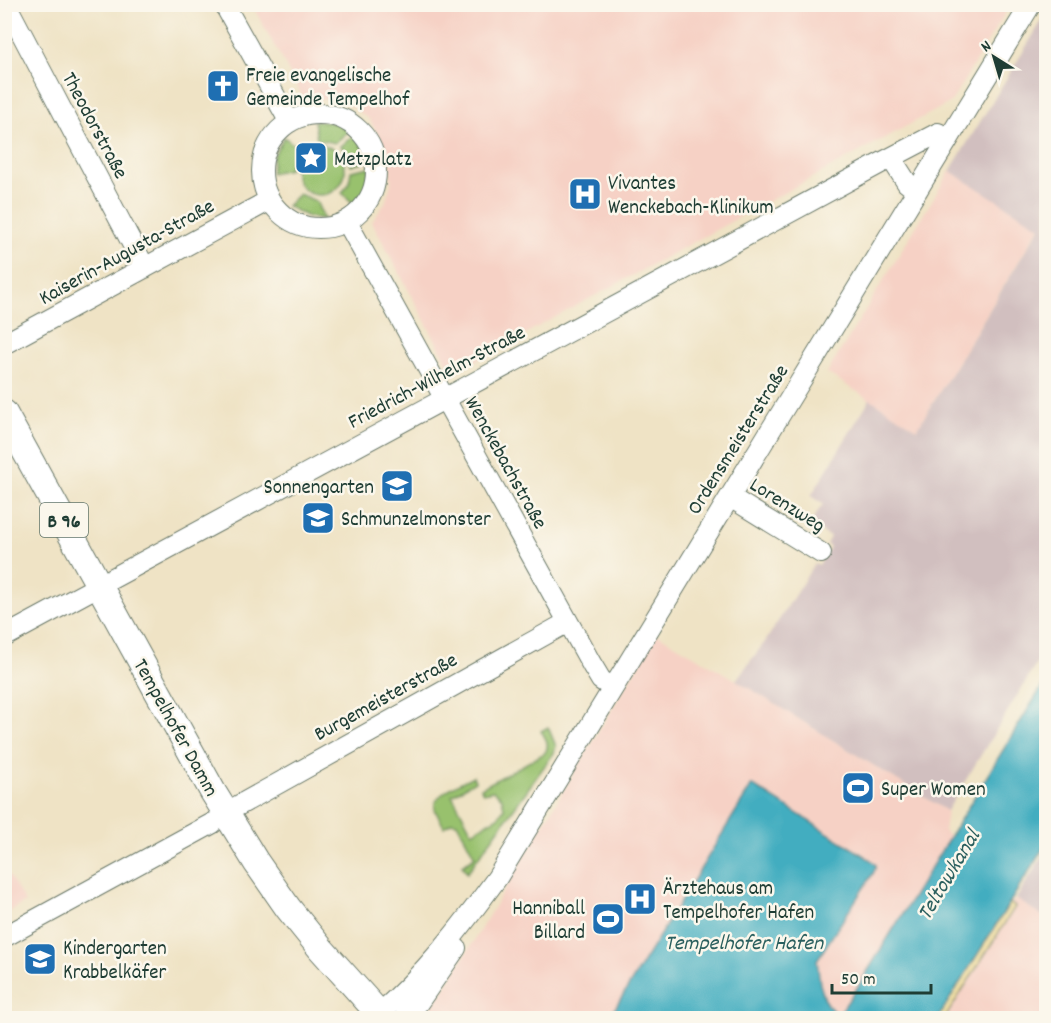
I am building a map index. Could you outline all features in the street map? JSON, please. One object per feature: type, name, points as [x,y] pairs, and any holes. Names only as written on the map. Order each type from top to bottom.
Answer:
[{"type":"main road","name":"Tempelhofer Damm","points":[[4,413],[93,590],[219,818],[374,1017]]},
{"type":"main road","name":"Tempelhofer Damm","points":[[4,447],[93,590]]},
{"type":"street","name":"Theodorstraße","points":[[6,4],[145,268]]},
{"type":"street","points":[[224,4],[289,121]]},
{"type":"street","name":"Ordensmeisterstraße","points":[[374,1017],[404,993],[497,878],[1031,4]]},
{"type":"street","points":[[307,115],[330,115],[351,123],[369,143],[376,163],[374,190],[359,213],[347,222],[331,228],[308,227],[287,218],[270,200],[263,178],[264,157],[273,137],[289,121],[307,115]]},
{"type":"street","name":"Friedrich-Wilhelm-Straße","points":[[4,637],[938,133],[949,138]]},
{"type":"street","points":[[891,158],[907,183],[917,191]]},
{"type":"street","name":"Kaiserin-Augusta-Straße","points":[[4,344],[270,200]]},
{"type":"street","name":"Wenckebachstraße","points":[[347,222],[601,680],[613,688]]},
{"type":"street","name":"Lorenzweg","points":[[730,497],[820,553]]},
{"type":"street","name":"Burgemeisterstraße","points":[[4,937],[568,622]]},
{"type":"street","name":"Ordensmeisterstraße","points":[[404,1018],[416,1006],[440,972],[483,898]]},
{"type":"shaded area","name":"Vivantes Wenckebach-Klinikum","points":[[252,5],[1010,5],[951,102],[453,373],[372,222],[385,203],[391,184],[390,158],[381,140],[369,119],[348,104],[324,99],[305,101]]},
{"type":"shaded area","points":[[1043,19],[1046,20],[1046,648],[947,811],[736,680],[765,642],[815,563],[819,565],[830,547],[826,544],[830,537],[810,524],[823,504],[811,496],[870,399],[917,429],[1040,227],[950,171]]},
{"type":"shaded area","points":[[950,171],[1040,226],[917,429],[827,373]]},
{"type":"shaded area","points":[[657,634],[736,680],[947,811],[944,831],[951,838],[859,986],[839,1014],[836,1014],[826,1003],[820,984],[817,960],[874,872],[874,862],[752,785],[609,1018],[421,1018],[437,1000],[461,962]]},
{"type":"shaded area","points":[[1046,850],[1046,918],[1016,899]]},
{"type":"shaded area","points":[[4,867],[25,902],[5,914],[4,914]]},
{"type":"shaded area","points":[[1019,900],[1046,918],[1046,1018],[938,1018],[1013,901]]},
{"type":"green space","points":[[314,121],[336,123],[350,130],[335,143],[317,139]]},
{"type":"green space","points":[[355,134],[369,161],[351,165],[348,155],[341,146]]},
{"type":"green space","points":[[284,137],[298,148],[292,157],[289,169],[271,173],[273,157]]},
{"type":"green space","points":[[315,145],[325,145],[338,152],[345,165],[345,175],[338,188],[325,195],[315,195],[306,191],[299,184],[295,175],[295,165],[299,156],[306,149]]},
{"type":"green space","points":[[370,167],[367,188],[355,205],[342,193],[349,183],[351,171]]},
{"type":"green space","points":[[299,194],[316,201],[324,219],[308,217],[287,206]]},
{"type":"green space","points":[[548,727],[556,746],[554,753],[467,873],[462,865],[475,857],[457,823],[452,822],[444,827],[435,809],[435,804],[442,794],[473,776],[475,781],[452,795],[472,832],[498,817],[504,809],[502,798],[493,791],[483,793],[481,788],[545,753],[547,744],[541,731]]},
{"type":"sand","points":[[1010,903],[1015,907],[945,1018],[937,1018]]},
{"type":"water","points":[[1046,680],[1046,844],[938,1018],[609,1018],[752,785],[876,865],[874,872],[817,960],[820,984],[826,1003],[836,1014],[839,1014]]},
{"type":"place","name":"Freie evangelische Gemeinde Tempelhof","points":[[223,86]]},
{"type":"place","name":"Metzplatz","points":[[311,158]]},
{"type":"place","name":"Vivantes Wenckebach-Klinikum","points":[[585,194]]},
{"type":"place","name":"Sonnengarten","points":[[397,486]]},
{"type":"place","name":"Schmunzelmonster","points":[[318,518]]},
{"type":"place","name":"Super Women","points":[[858,788]]},
{"type":"place","name":"Ärztehaus am Tempelhofer Hafen","points":[[640,899]]},
{"type":"place","name":"Hanniball Billard","points":[[608,919]]},
{"type":"place","name":"Kindergarten Krabbelkäfer","points":[[40,959]]},
{"type":"water label","name":"Teltowkanal","points":[[947,874]]},
{"type":"water label","name":"Tempelhofer Hafen","points":[[744,941]]}]
